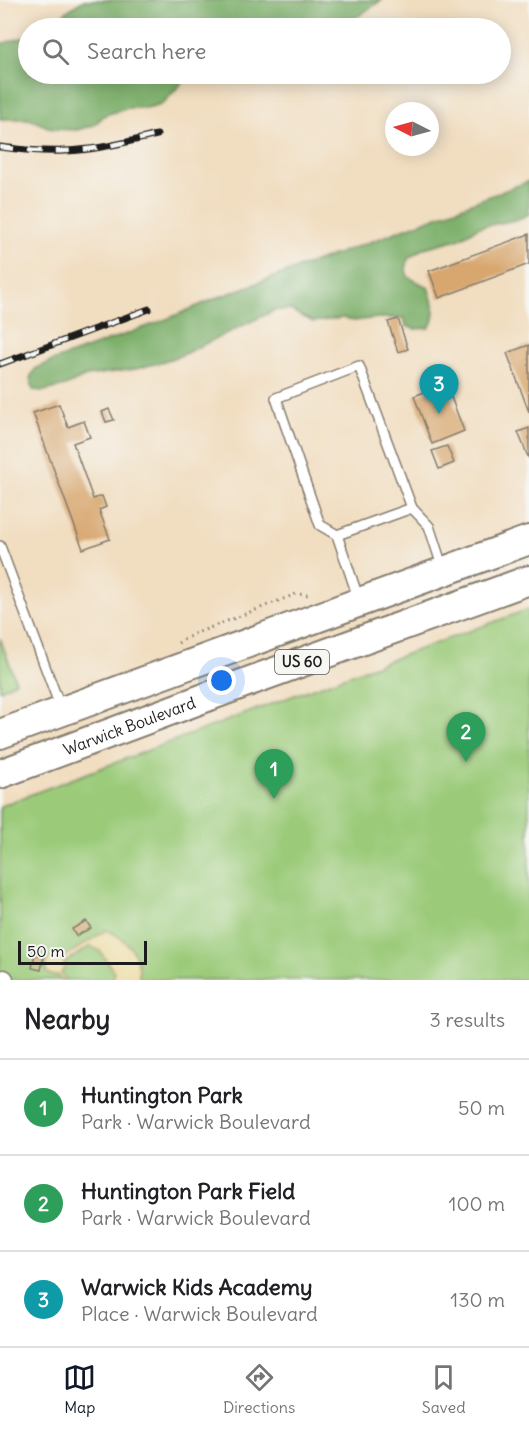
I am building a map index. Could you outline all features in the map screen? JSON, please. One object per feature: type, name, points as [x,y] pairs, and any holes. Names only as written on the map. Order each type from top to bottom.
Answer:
[{"type":"main road","name":"US 60","points":[[0,734],[529,540]]},
{"type":"main road","name":"Warwick Boulevard","points":[[0,774],[529,580]]},
{"type":"main road","points":[[238,646],[250,681]]},
{"type":"main road","points":[[62,711],[75,746]]},
{"type":"lane","points":[[360,602],[337,535],[320,525],[276,398],[359,366],[412,508],[429,526],[444,572]]},
{"type":"lane","points":[[337,535],[412,508]]},
{"type":"lane","points":[[0,546],[62,711]]},
{"type":"path","points":[[171,647],[194,634],[285,598],[296,594],[314,595]]},
{"type":"green space","points":[[84,0],[382,0],[352,18],[58,18]]},
{"type":"green space","points":[[18,39],[18,84],[181,84],[162,104],[146,108],[128,108],[105,115],[94,125],[77,130],[53,129],[29,119],[0,119],[0,44]]},
{"type":"green space","points":[[529,181],[529,214],[516,220],[479,227],[458,239],[424,248],[408,259],[406,270],[408,277],[428,287],[432,297],[434,313],[429,328],[414,329],[406,326],[404,318],[354,321],[343,318],[313,322],[290,310],[275,310],[182,355],[158,363],[136,369],[86,376],[65,386],[44,391],[33,390],[30,378],[35,369],[50,362]]},
{"type":"green space","points":[[529,609],[529,980],[0,980],[0,806]]},
{"type":"green space","points":[[0,638],[16,682],[0,690]]},
{"type":"sand","points":[[106,930],[121,938],[132,949],[138,963],[139,980],[113,980],[114,972],[100,951],[90,946],[64,963],[61,973],[66,980],[62,980],[58,975],[48,974],[45,964],[48,959],[54,957],[61,959]]},
{"type":"building","points":[[529,234],[529,264],[439,298],[429,271]]},
{"type":"building","points":[[398,319],[408,349],[398,352],[388,322]]},
{"type":"building","points":[[529,345],[529,412],[507,353]]},
{"type":"building","points":[[446,384],[464,431],[432,444],[414,396]]},
{"type":"building","points":[[59,404],[68,427],[84,421],[90,437],[73,443],[93,499],[102,496],[106,507],[99,510],[110,539],[83,549],[33,413]]},
{"type":"building","points":[[109,409],[114,420],[106,422],[102,412]]},
{"type":"building","points":[[529,428],[529,459],[518,432]]},
{"type":"building","points":[[447,446],[454,463],[439,469],[432,451]]},
{"type":"building","points":[[86,921],[91,928],[76,936],[72,929]]},
{"type":"building","points":[[35,954],[44,956],[41,970],[32,968]]},
{"type":"railway","points":[[0,147],[41,151],[77,150],[157,135]]},
{"type":"railway","points":[[0,364],[149,309]]},
{"type":"place","name":"Warwick Kids Academy","points":[[439,414]]},
{"type":"place","name":"Huntington Park Field","points":[[466,762]]},
{"type":"place","name":"Huntington Park","points":[[274,799]]}]
